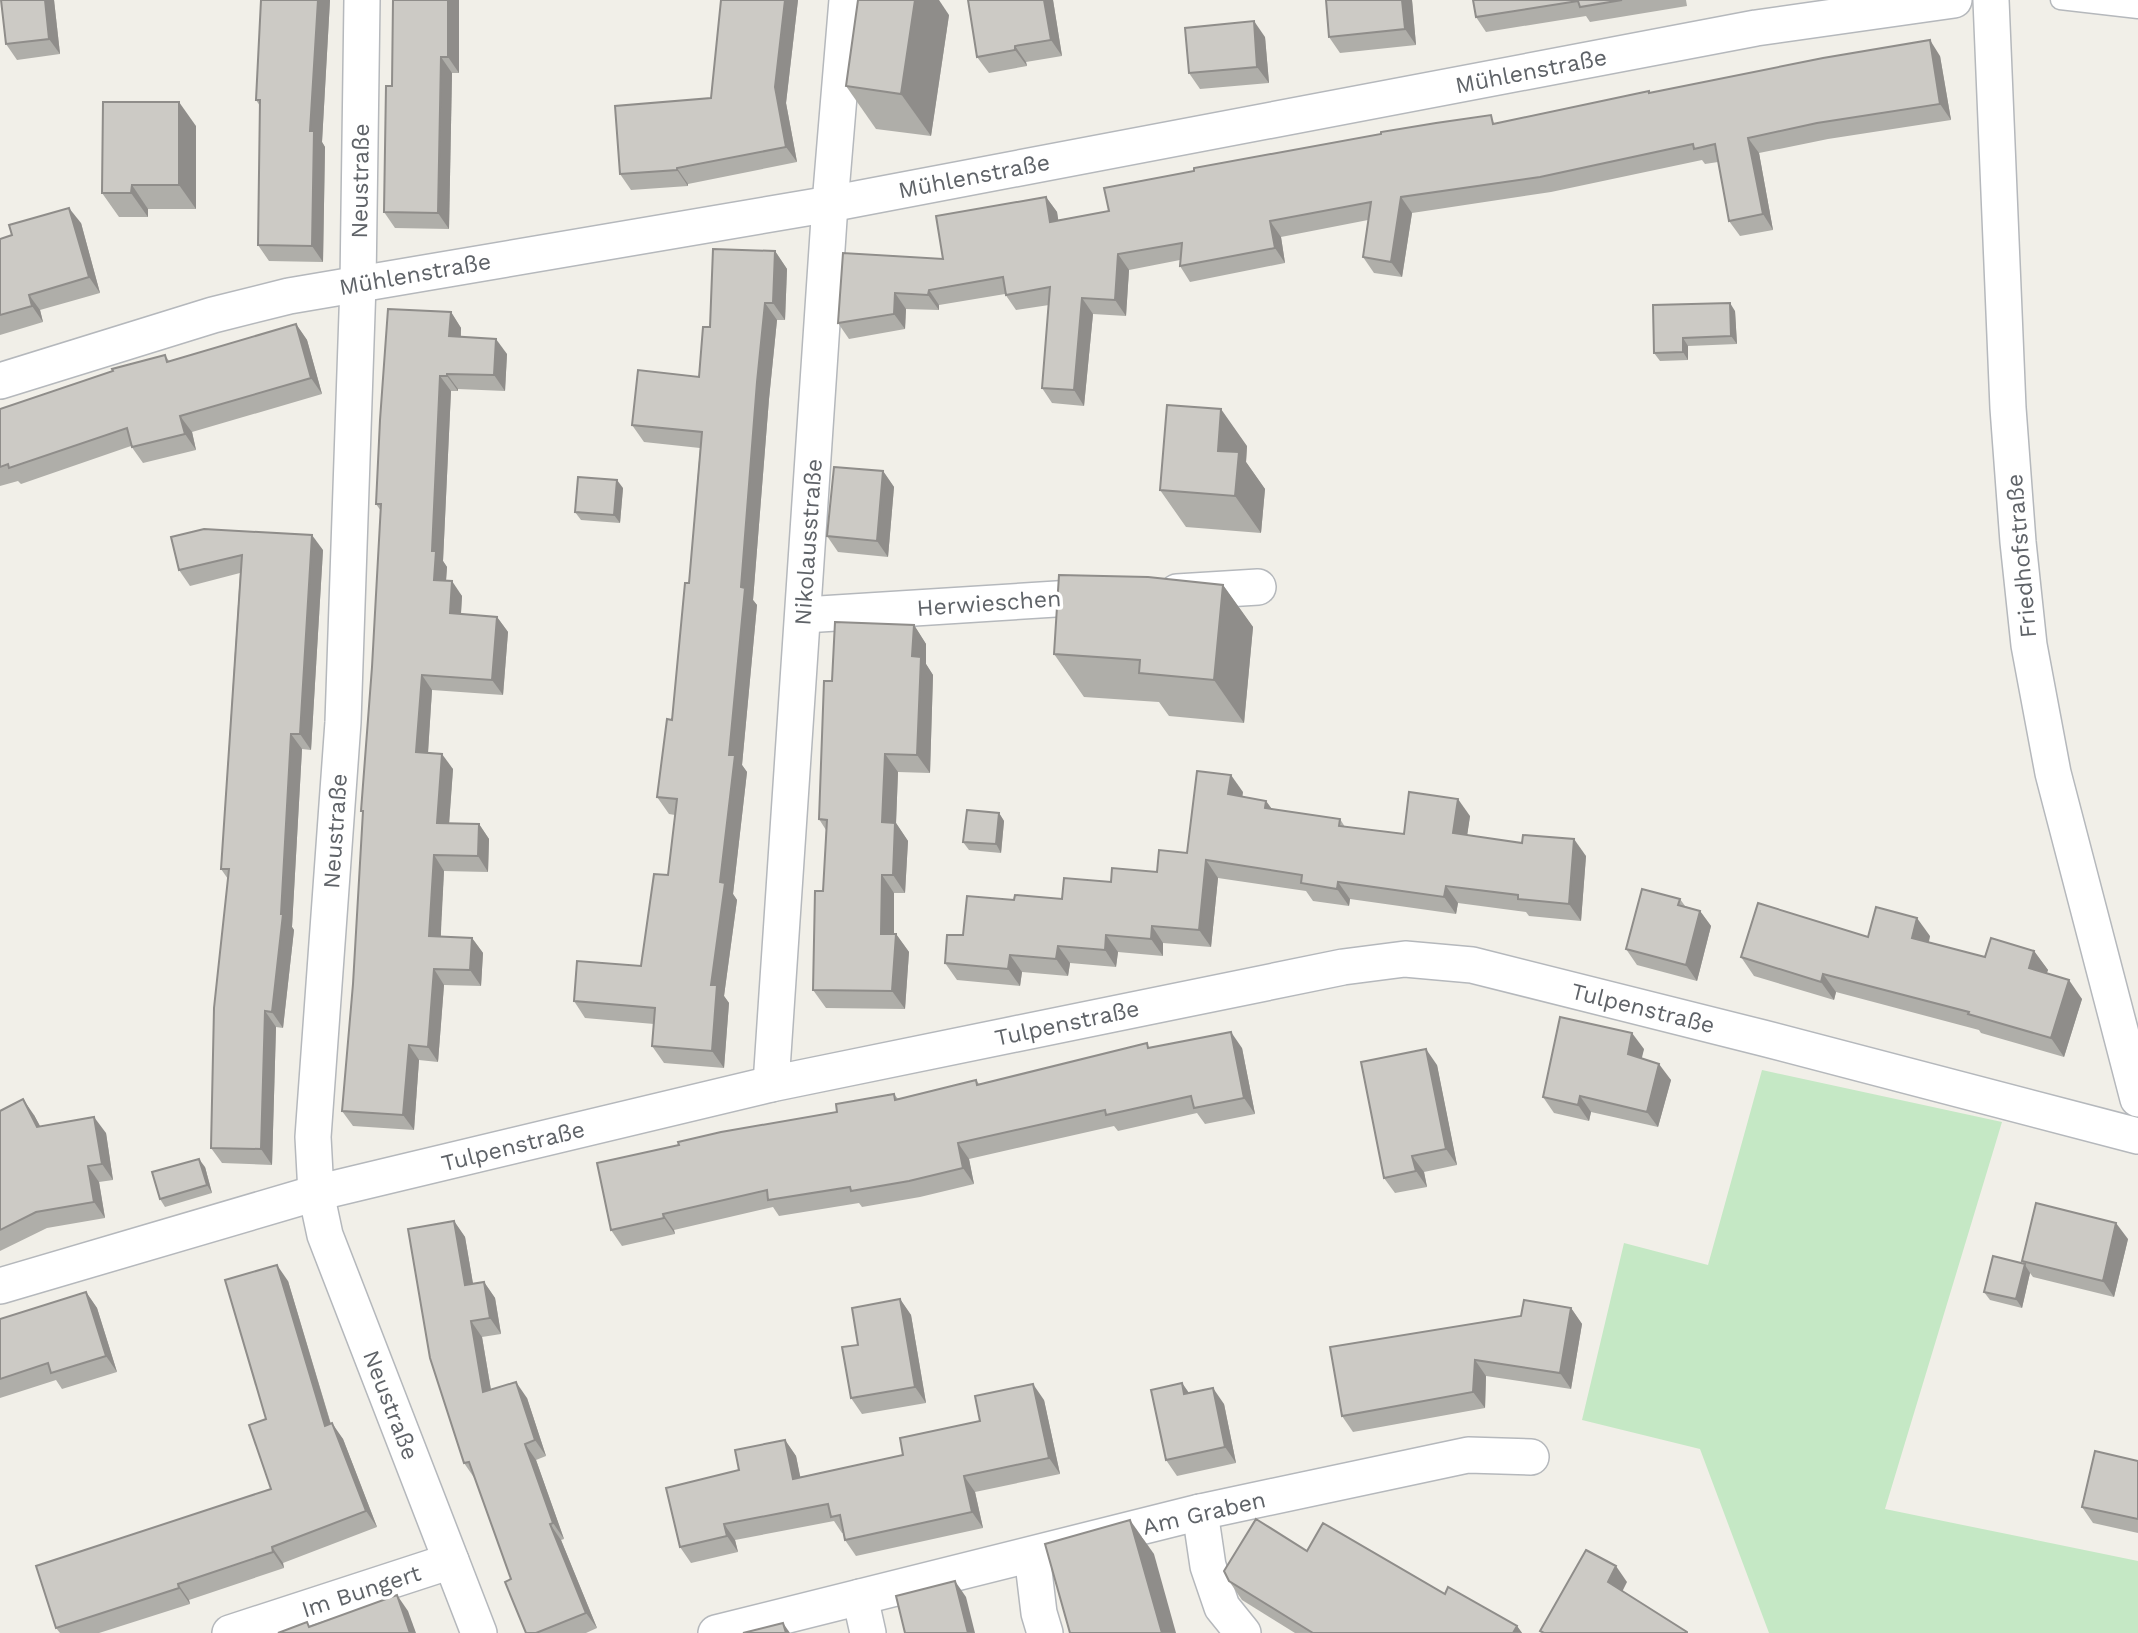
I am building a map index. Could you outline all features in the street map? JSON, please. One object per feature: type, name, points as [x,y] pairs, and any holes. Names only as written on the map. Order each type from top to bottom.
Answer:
[{"type":"street","name":"Neustraße","points":[[362,0],[358,284],[343,722],[313,1137],[316,1193],[325,1235],[479,1633]]},
{"type":"street","name":"Nikolausstraße","points":[[771,1084],[830,204],[847,0]]},
{"type":"street","name":"Mühlenstraße","points":[[0,381],[212,316],[289,296],[830,204],[1756,28],[1954,0]]},
{"type":"street","name":"Friedhofstraße","points":[[1991,0],[2008,408],[2029,645],[2053,772],[2138,1099]]},
{"type":"street","name":"Herwieschen","points":[[804,615],[1258,587]]},
{"type":"street","name":"Tulpenstraße","points":[[0,1286],[316,1193],[771,1084],[1343,967],[1405,959],[1472,965],[2138,1136]]},
{"type":"street","name":"Am Graben","points":[[716,1633],[1200,1512],[1468,1455],[1531,1457]]},
{"type":"street","points":[[1200,1512],[1208,1566],[1222,1607],[1243,1633]]},
{"type":"street","points":[[1032,1555],[1039,1614],[1045,1633]]},
{"type":"street","name":"Im Bungert","points":[[230,1633],[451,1562]]},
{"type":"street","points":[[860,1597],[868,1633]]},
{"type":"lane","points":[[2060,0],[2138,9]]},
{"type":"green space","points":[[1762,1070],[2002,1122],[1885,1509],[2138,1561],[2138,1633],[1769,1633],[1700,1449],[1582,1420],[1624,1243],[1708,1265]]},
{"type":"building","points":[[1,0],[45,0],[49,39],[6,44]]},
{"type":"building","points":[[261,0],[318,0],[310,131],[314,131],[312,246],[258,245],[260,100],[256,100]]},
{"type":"building","points":[[393,0],[448,0],[448,57],[441,57],[438,213],[384,212],[386,86],[392,86]]},
{"type":"building","points":[[721,0],[785,0],[775,87],[786,147],[677,170],[620,174],[615,106],[711,98]]},
{"type":"building","points":[[858,0],[915,0],[901,94],[846,86]]},
{"type":"building","points":[[968,0],[1044,0],[1051,40],[1015,46],[1015,50],[977,57]]},
{"type":"building","points":[[1326,0],[1402,0],[1405,29],[1329,37]]},
{"type":"building","points":[[1473,0],[1622,0],[1580,7],[1578,1],[1476,17]]},
{"type":"building","points":[[1254,21],[1257,67],[1189,73],[1185,28]]},
{"type":"building","points":[[1930,40],[1940,104],[1817,123],[1748,138],[1763,214],[1729,221],[1715,144],[1694,149],[1693,144],[1540,177],[1401,197],[1391,262],[1363,257],[1371,202],[1270,221],[1275,248],[1180,266],[1182,243],[1118,254],[1115,300],[1082,298],[1074,390],[1042,388],[1050,287],[1006,295],[1003,277],[929,290],[928,295],[895,293],[894,314],[838,323],[843,253],[943,259],[936,216],[1046,197],[1050,222],[1109,211],[1104,188],[1194,171],[1194,168],[1436,123],[1491,115],[1493,124],[1649,91]]},
{"type":"building","points":[[103,102],[179,102],[179,185],[132,185],[131,193],[102,193]]},
{"type":"building","points":[[69,208],[89,277],[29,295],[32,306],[0,315],[0,239],[12,235],[9,225]]},
{"type":"building","points":[[713,249],[775,251],[773,303],[765,303],[757,382],[741,587],[745,588],[729,755],[735,755],[720,882],[725,883],[711,985],[717,985],[712,1051],[652,1046],[655,1008],[574,1001],[577,961],[641,966],[654,874],[668,875],[677,799],[657,797],[667,719],[672,720],[685,583],[689,583],[702,432],[632,425],[638,370],[699,377],[703,327],[710,327]]},
{"type":"building","points":[[1730,303],[1731,336],[1683,338],[1683,352],[1654,353],[1653,305]]},
{"type":"building","points":[[388,309],[451,312],[449,336],[496,339],[494,375],[440,376],[432,551],[436,551],[434,580],[452,581],[450,613],[497,617],[492,680],[422,675],[416,752],[442,754],[437,823],[479,824],[478,856],[434,855],[429,936],[472,938],[470,970],[434,969],[428,1047],[409,1045],[403,1115],[342,1111],[353,984],[361,811],[372,667],[381,504],[376,504]]},
{"type":"building","points":[[296,324],[311,378],[180,416],[185,434],[132,447],[127,428],[9,468],[8,464],[0,467],[0,409],[113,371],[112,369],[165,355],[167,362]]},
{"type":"building","points":[[1167,405],[1221,409],[1218,451],[1239,452],[1235,496],[1160,490]]},
{"type":"building","points":[[834,467],[883,471],[877,541],[827,536]]},
{"type":"building","points":[[578,477],[617,480],[614,515],[575,512]]},
{"type":"building","points":[[204,529],[312,535],[300,734],[291,734],[283,914],[272,1012],[265,1011],[261,1149],[211,1148],[214,1008],[229,869],[221,869],[242,555],[179,570],[171,537]]},
{"type":"building","points":[[1059,575],[1148,577],[1223,585],[1214,680],[1139,673],[1140,660],[1054,654]]},
{"type":"building","points":[[835,622],[914,625],[912,656],[921,657],[917,755],[885,754],[882,822],[895,823],[893,875],[882,875],[881,934],[896,934],[892,991],[813,990],[815,891],[823,891],[827,820],[819,819],[824,681],[832,681]]},
{"type":"building","points":[[1197,771],[1231,775],[1228,794],[1266,801],[1265,808],[1340,819],[1339,826],[1404,834],[1409,792],[1458,799],[1453,833],[1522,843],[1523,835],[1574,839],[1569,904],[1518,899],[1518,895],[1446,886],[1444,897],[1338,882],[1337,889],[1301,883],[1302,875],[1206,860],[1199,930],[1152,926],[1151,939],[1106,935],[1105,950],[1058,946],[1056,959],[1010,955],[1008,969],[945,963],[947,935],[963,935],[967,896],[1014,900],[1015,895],[1062,899],[1064,878],[1111,882],[1112,868],[1157,872],[1159,850],[1187,853]]},
{"type":"building","points":[[967,810],[999,813],[996,844],[963,842]]},
{"type":"building","points":[[1642,889],[1680,899],[1678,905],[1700,911],[1686,965],[1626,949]]},
{"type":"building","points":[[1758,903],[1868,937],[1876,907],[1917,918],[1912,938],[1985,957],[1991,938],[2034,951],[2029,968],[2069,980],[2051,1038],[1968,1014],[1969,1012],[1823,974],[1821,982],[1741,957]]},
{"type":"building","points":[[1560,1017],[1632,1033],[1628,1054],[1659,1064],[1647,1112],[1580,1096],[1578,1105],[1543,1097]]},
{"type":"building","points":[[1231,1032],[1244,1098],[1194,1108],[1191,1096],[1106,1115],[1105,1110],[958,1143],[963,1168],[851,1191],[850,1187],[768,1200],[767,1190],[663,1214],[664,1218],[611,1230],[597,1163],[679,1145],[678,1142],[721,1132],[837,1112],[836,1104],[894,1094],[895,1100],[976,1080],[977,1085],[1147,1043],[1148,1048]]},
{"type":"building","points":[[1426,1049],[1446,1149],[1412,1156],[1416,1171],[1384,1178],[1361,1062]]},
{"type":"building","points":[[23,1099],[37,1127],[94,1117],[102,1164],[88,1166],[94,1202],[36,1212],[0,1230],[0,1111]]},
{"type":"building","points":[[199,1159],[207,1185],[160,1199],[152,1172]]},
{"type":"building","points":[[2036,1203],[2116,1223],[2103,1281],[2022,1261]]},
{"type":"building","points":[[454,1221],[465,1285],[484,1282],[490,1318],[471,1321],[483,1392],[516,1382],[535,1440],[525,1444],[553,1523],[550,1524],[586,1613],[536,1633],[526,1633],[505,1582],[511,1579],[469,1462],[464,1463],[430,1358],[408,1229]]},
{"type":"building","points":[[1993,1256],[2025,1264],[2016,1299],[1984,1292]]},
{"type":"building","points":[[277,1265],[325,1426],[332,1423],[366,1511],[272,1547],[273,1552],[178,1584],[179,1588],[56,1628],[36,1566],[271,1489],[249,1425],[266,1419],[225,1280]]},
{"type":"building","points":[[86,1292],[106,1356],[51,1373],[48,1363],[0,1379],[0,1319]]},
{"type":"building","points":[[900,1299],[915,1387],[851,1398],[842,1347],[858,1345],[852,1308]]},
{"type":"building","points":[[1524,1300],[1571,1308],[1560,1373],[1475,1360],[1473,1392],[1342,1416],[1330,1347],[1521,1316]]},
{"type":"building","points":[[1182,1383],[1184,1394],[1213,1388],[1225,1447],[1166,1460],[1151,1390]]},
{"type":"building","points":[[1033,1384],[1049,1458],[964,1476],[972,1512],[845,1540],[840,1515],[831,1517],[828,1504],[724,1524],[727,1536],[680,1547],[666,1488],[739,1470],[735,1450],[785,1440],[793,1479],[903,1455],[900,1438],[980,1421],[975,1396]]},
{"type":"building","points":[[2095,1451],[2138,1461],[2138,1519],[2082,1507]]},
{"type":"building","points":[[1256,1519],[1307,1551],[1323,1523],[1445,1594],[1448,1587],[1517,1626],[1513,1633],[1313,1633],[1229,1581],[1224,1571]]},
{"type":"building","points":[[1130,1520],[1162,1633],[1070,1633],[1045,1544]]},
{"type":"building","points":[[1586,1550],[1616,1566],[1608,1582],[1687,1633],[1540,1631]]},
{"type":"building","points":[[955,1581],[968,1633],[905,1633],[896,1596]]},
{"type":"building","points":[[397,1595],[410,1633],[278,1633],[307,1622],[309,1627]]},
{"type":"building","points":[[783,1623],[786,1633],[743,1633]]}]
